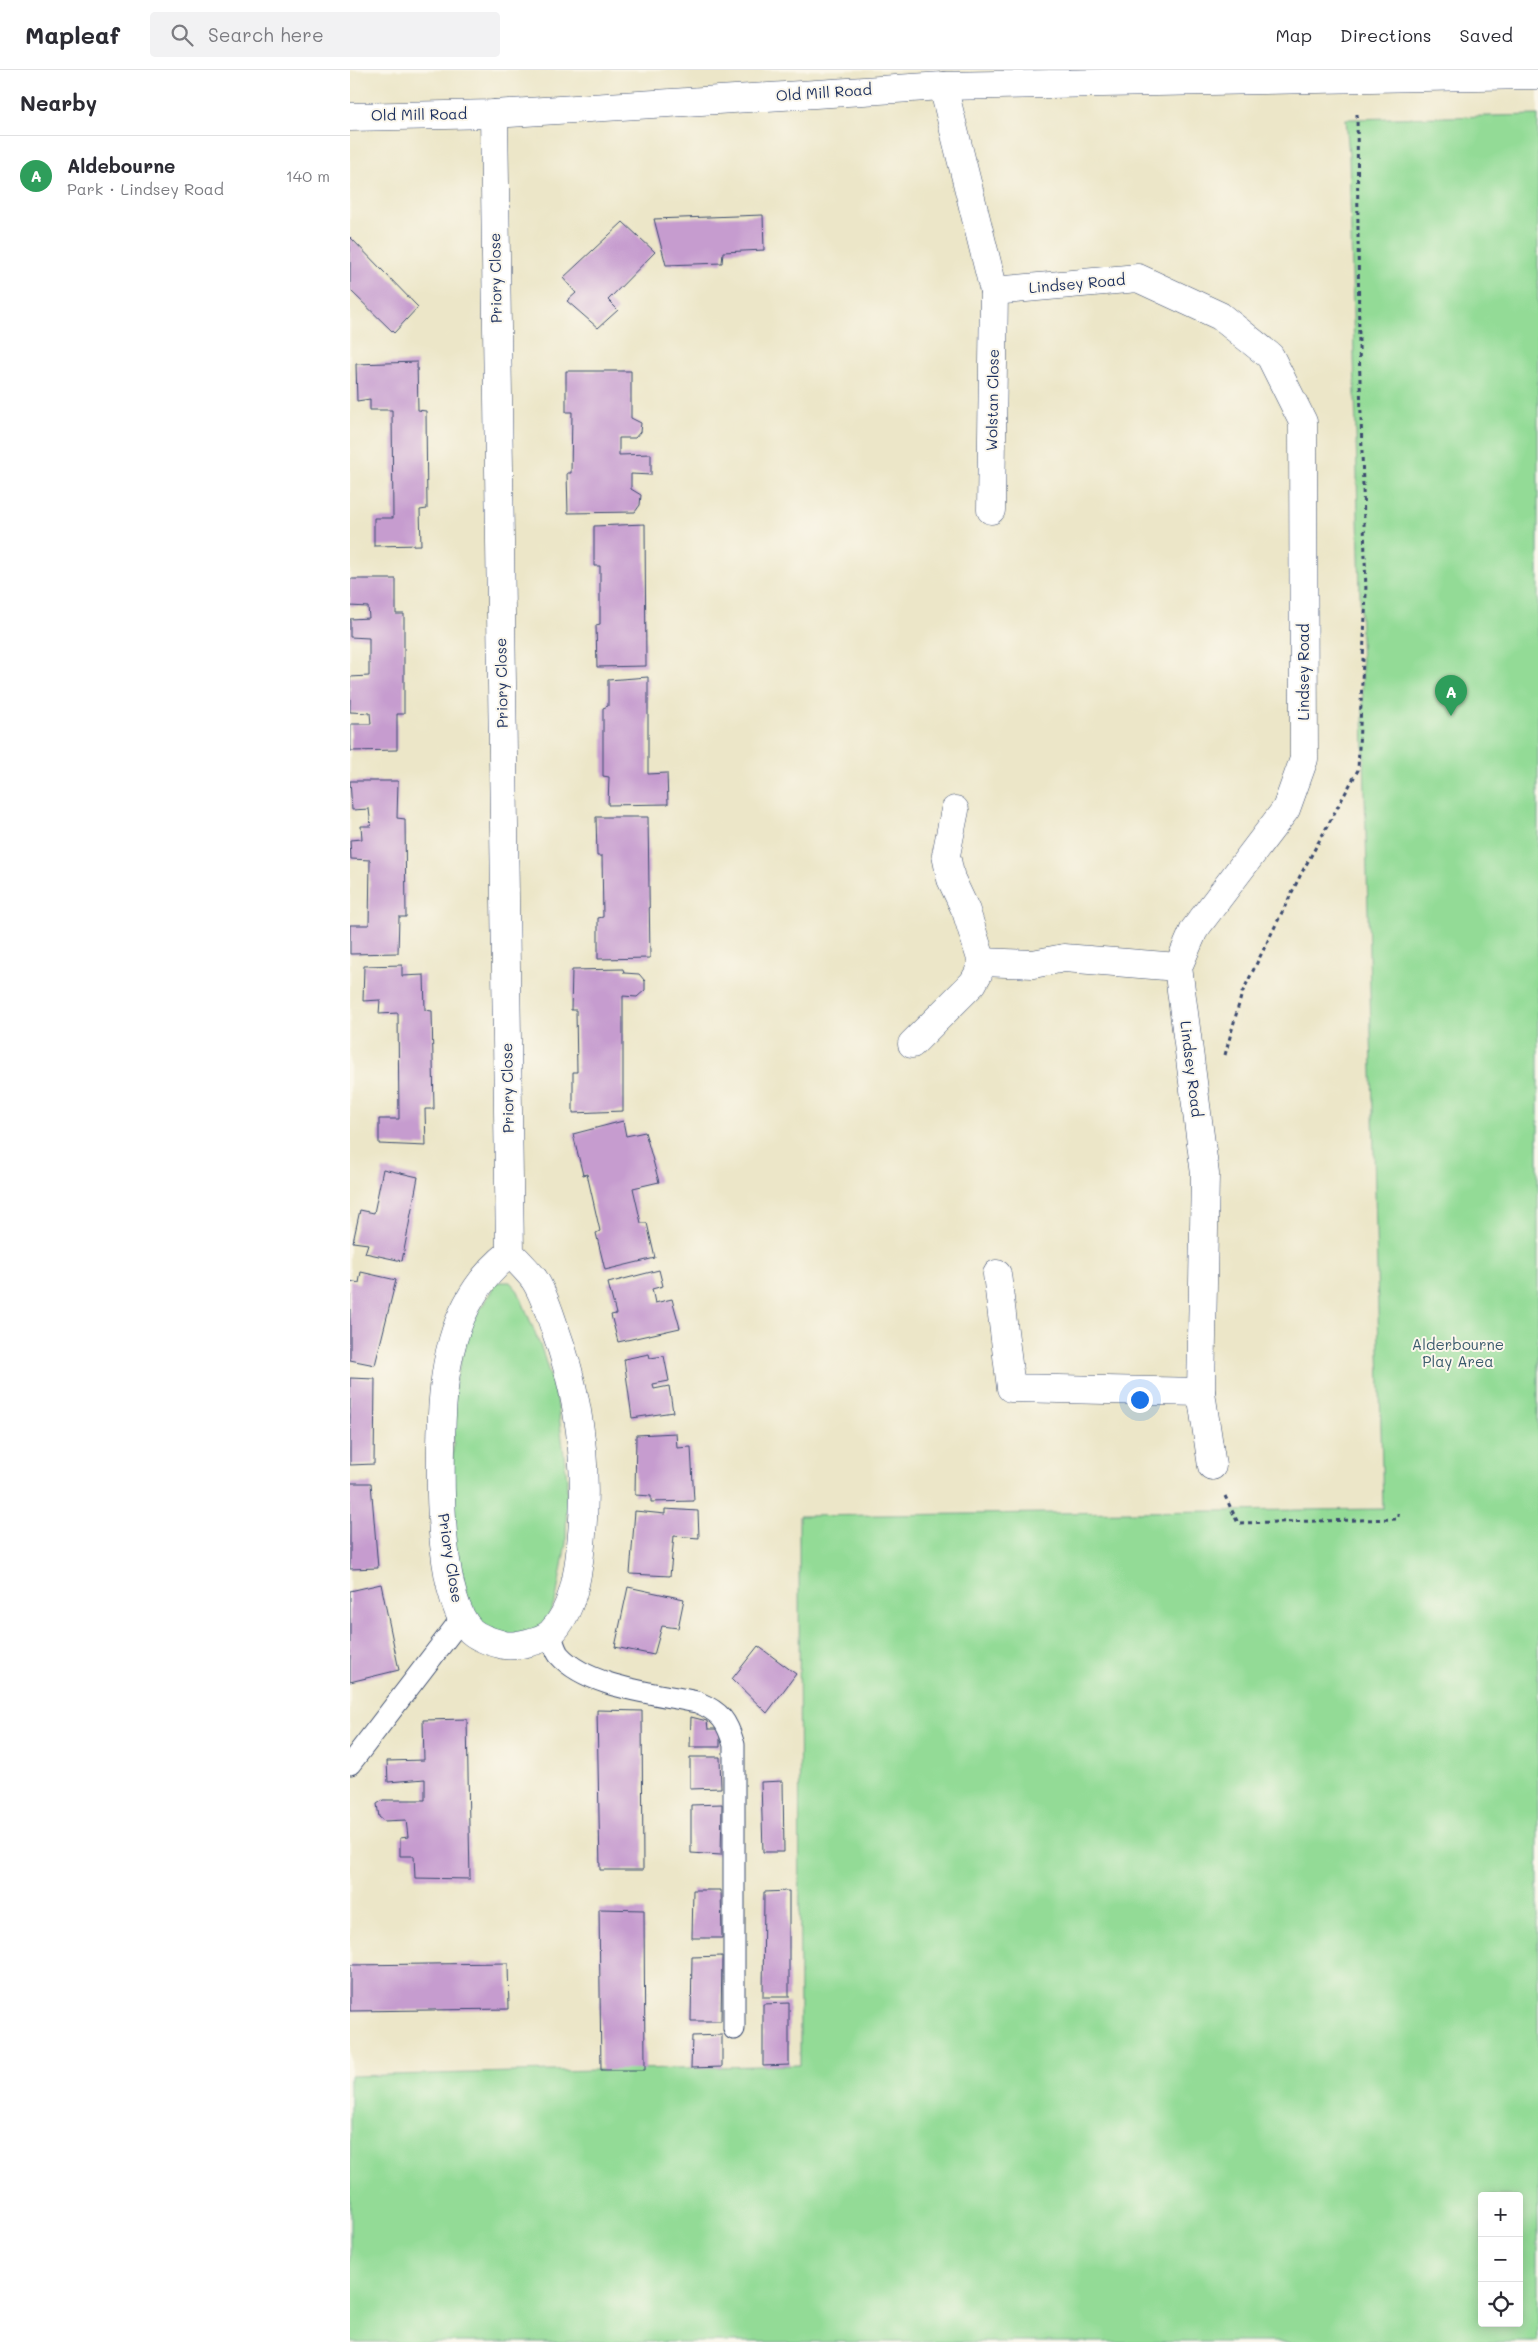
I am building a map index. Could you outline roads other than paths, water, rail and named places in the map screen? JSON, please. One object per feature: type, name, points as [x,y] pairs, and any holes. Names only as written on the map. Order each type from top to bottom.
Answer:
[{"type":"street","name":"Old Mill Road","points":[[350,116],[494,114],[943,86],[1538,75]]},
{"type":"street","points":[[943,86],[994,291]]},
{"type":"street","name":"Priory Close","points":[[494,114],[510,1252],[493,1266],[477,1287],[456,1325],[450,1344],[442,1408],[442,1516],[454,1602],[472,1632],[488,1641],[512,1646],[550,1634]]},
{"type":"street","name":"Lindsey Road","points":[[994,291],[1138,278],[1220,316],[1270,356],[1303,422],[1304,759],[1286,809],[1194,930],[1178,967],[1205,1174],[1201,1392],[1212,1466]]},
{"type":"street","name":"Wolstan Close","points":[[991,510],[994,291]]},
{"type":"street","points":[[912,1044],[973,983],[982,962],[972,927],[947,866],[946,855],[955,810]]},
{"type":"street","points":[[982,962],[1034,964],[1064,958],[1178,967]]},
{"type":"street","points":[[510,1252],[535,1280],[545,1301],[566,1360],[582,1427],[586,1480],[579,1568],[572,1595],[565,1612],[550,1634]]},
{"type":"street","points":[[998,1274],[1011,1388],[1201,1392]]},
{"type":"lane","points":[[350,1764],[462,1618]]},
{"type":"lane","points":[[550,1634],[558,1654],[580,1673],[600,1682],[698,1702],[711,1708],[727,1723],[734,1745],[734,2029]]},
{"type":"place","name":"Aldebourne","points":[[1451,716]]},
{"type":"park label","name":"Alderbourne Play Area","points":[[1458,1354]]}]
